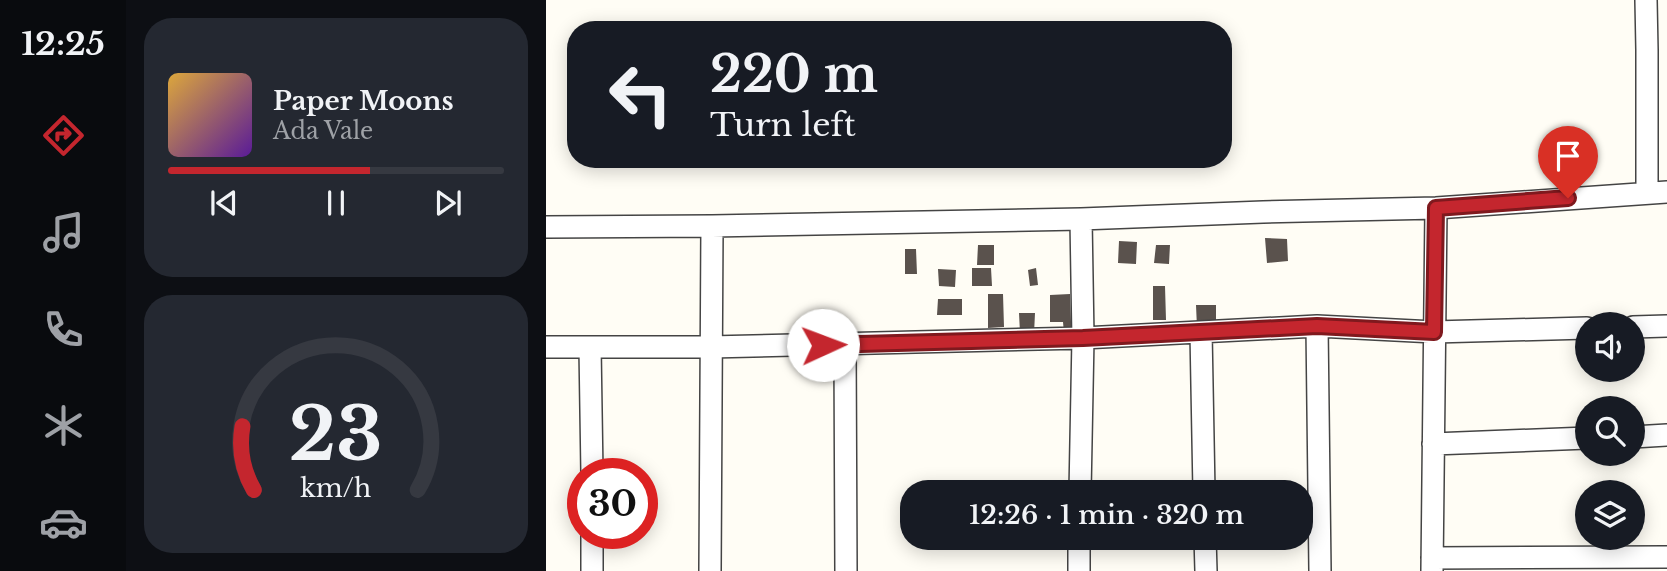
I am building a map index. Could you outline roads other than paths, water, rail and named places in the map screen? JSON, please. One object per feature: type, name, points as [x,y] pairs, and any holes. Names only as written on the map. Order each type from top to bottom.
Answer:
[{"type":"street","points":[[546,227],[1081,219],[1436,208],[1657,192],[1646,0]]},
{"type":"street","points":[[1436,208],[1432,564],[1618,564],[1667,557]]},
{"type":"street","points":[[1080,480],[1083,338],[1081,219]]},
{"type":"street","points":[[710,571],[712,226]]},
{"type":"street","points":[[1317,326],[1320,571]]},
{"type":"street","points":[[546,347],[710,347],[1083,338],[1317,326],[1434,332],[1575,328]]},
{"type":"street","points":[[1645,327],[1667,326]]},
{"type":"street","points":[[1201,332],[1204,480]]},
{"type":"street","points":[[845,344],[846,571]]},
{"type":"street","points":[[590,347],[592,458]]},
{"type":"street","points":[[1645,436],[1667,435]]},
{"type":"street","points":[[1433,444],[1575,438]]},
{"type":"street","points":[[592,549],[592,571]]},
{"type":"street","points":[[1079,550],[1079,571]]},
{"type":"street","points":[[1205,550],[1206,571]]}]
